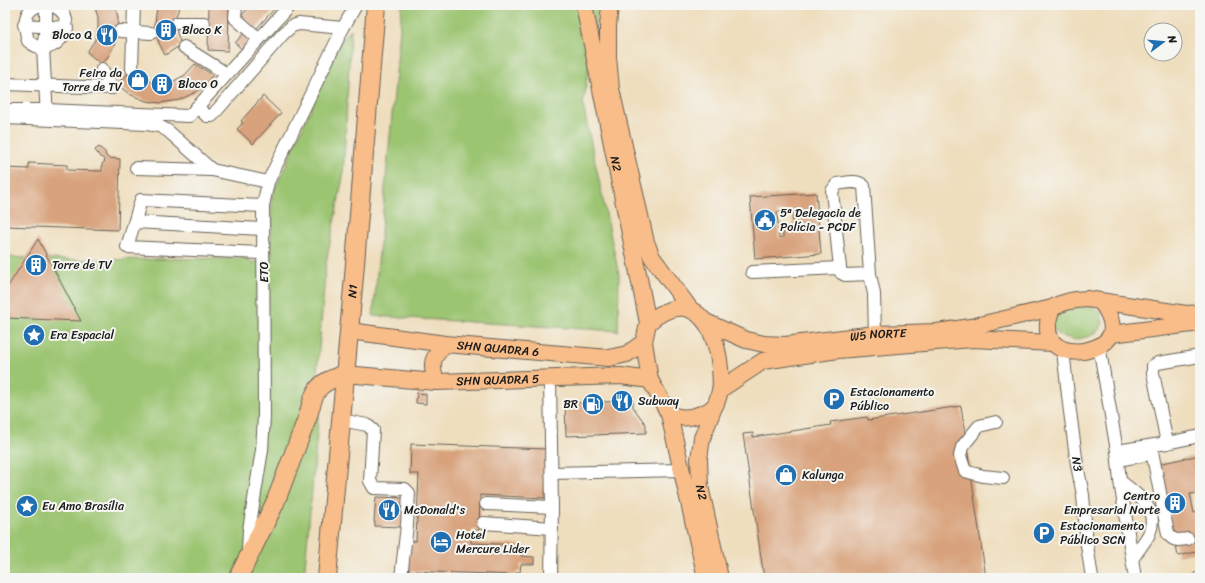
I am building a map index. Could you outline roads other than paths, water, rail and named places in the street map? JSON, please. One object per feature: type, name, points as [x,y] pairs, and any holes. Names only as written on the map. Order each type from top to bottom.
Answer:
[{"type":"highway","name":"N1","points":[[328,578],[350,331],[376,5]]},
{"type":"highway","points":[[238,578],[275,503],[312,402],[320,386],[330,379],[345,374]]},
{"type":"main road","name":"N2","points":[[584,5],[648,323]]},
{"type":"main road","name":"N2","points":[[610,5],[608,57],[611,89],[646,242],[652,257],[691,310]]},
{"type":"main road","points":[[1200,313],[1186,314],[1087,299],[1073,300],[1062,302],[1052,308],[1048,331],[1058,347],[1076,352],[1086,350],[1105,340],[1200,323]]},
{"type":"main road","points":[[1102,302],[1108,310],[1111,327],[1105,340]]},
{"type":"main road","points":[[681,307],[691,310],[706,322],[715,340],[719,357],[721,389],[714,407],[702,414],[686,418],[669,414],[650,380],[644,342],[648,323],[657,315],[670,309],[681,307]]},
{"type":"main road","name":"W5 NORTE","points":[[706,322],[746,340],[764,344],[785,345],[875,334],[937,332],[971,327],[1052,308]]},
{"type":"main road","name":"SHN QUADRA 6","points":[[350,331],[445,344],[609,358],[627,354],[644,342]]},
{"type":"main road","name":"W5 NORTE","points":[[721,389],[762,361],[838,350],[972,339],[1058,347]]},
{"type":"main road","points":[[436,382],[433,371],[433,360],[445,344]]},
{"type":"main road","name":"SHN QUADRA 5","points":[[345,374],[436,382],[622,376],[650,380]]},
{"type":"main road","name":"N2","points":[[714,407],[702,438],[699,459],[700,486],[720,578]]},
{"type":"main road","name":"N2","points":[[669,414],[706,578]]},
{"type":"street","points":[[42,5],[32,9],[27,15],[24,25],[28,41],[43,48],[53,46],[60,41],[67,28],[65,16],[58,8],[47,5],[43,48],[47,115]]},
{"type":"street","points":[[132,69],[134,5]]},
{"type":"street","points":[[236,5],[235,18],[259,39]]},
{"type":"street","name":"ETO","points":[[248,560],[249,530],[262,450],[264,416],[263,206],[268,182],[343,28],[356,5]]},
{"type":"street","points":[[5,118],[47,115],[189,116],[227,74],[234,60],[259,39],[286,12]]},
{"type":"street","points":[[177,23],[204,23]]},
{"type":"street","points":[[197,107],[207,116],[212,116],[248,73],[292,26],[299,24],[343,28]]},
{"type":"street","points":[[24,25],[67,28]]},
{"type":"street","points":[[120,31],[151,33]]},
{"type":"street","points":[[184,47],[199,58],[227,74]]},
{"type":"street","points":[[234,60],[248,73]]},
{"type":"street","points":[[5,84],[112,88],[102,69]]},
{"type":"street","points":[[5,110],[158,126],[168,131],[212,170]]},
{"type":"street","points":[[136,168],[212,170],[268,182]]},
{"type":"street","points":[[870,274],[845,275],[841,273],[832,191],[837,184],[856,182],[864,186],[870,274],[874,294],[875,334]]},
{"type":"street","points":[[263,206],[141,200],[128,247],[263,253]]},
{"type":"street","points":[[135,222],[263,229]]},
{"type":"street","points":[[752,272],[840,268]]},
{"type":"street","points":[[1105,340],[1120,481],[1136,578]]},
{"type":"street","name":"N3","points":[[1058,347],[1083,495],[1087,545],[1092,578]]},
{"type":"street","points":[[1167,443],[1153,373],[1154,366],[1158,363],[1200,356]]},
{"type":"street","points":[[550,378],[552,473],[551,578]]},
{"type":"street","points":[[341,420],[367,425],[373,430],[370,481],[374,488],[405,489],[409,493],[401,578]]},
{"type":"street","points":[[996,422],[979,426],[962,447],[960,456],[965,471],[983,476],[1003,478]]},
{"type":"street","points":[[1117,455],[1152,450],[1167,443],[1200,436]]},
{"type":"street","points":[[1152,450],[1168,534],[1172,539],[1188,539]]},
{"type":"street","points":[[552,473],[682,470]]},
{"type":"street","points":[[1120,481],[1144,500],[1150,514],[1151,522],[1149,533],[1133,558]]},
{"type":"street","points":[[486,504],[552,507]]},
{"type":"street","points":[[484,523],[552,528]]},
{"type":"place","name":"Bloco K","points":[[166,30]]},
{"type":"place","name":"Bloco Q","points":[[107,35]]},
{"type":"place","name":"Feira da Torre de TV","points":[[138,80]]},
{"type":"place","name":"Bloco O","points":[[162,84]]},
{"type":"place","name":"5ª Delegacia de Polícia - PCDF","points":[[765,220]]},
{"type":"place","name":"Torre de TV","points":[[36,265]]},
{"type":"place","name":"Era Espacial","points":[[34,335]]},
{"type":"place","name":"Estacionamento Público","points":[[834,399]]},
{"type":"place","name":"Subway","points":[[622,401]]},
{"type":"place","name":"BR","points":[[593,404]]},
{"type":"place","name":"Kalunga","points":[[786,475]]},
{"type":"place","name":"Centro Empresarial Norte","points":[[1175,503]]},
{"type":"place","name":"Eu Amo Brasília","points":[[27,506]]},
{"type":"place","name":"McDonald's","points":[[389,510]]},
{"type":"place","name":"Estacionamento Público SCN","points":[[1044,533]]},
{"type":"place","name":"Hotel Mercure Lider","points":[[441,542]]}]
